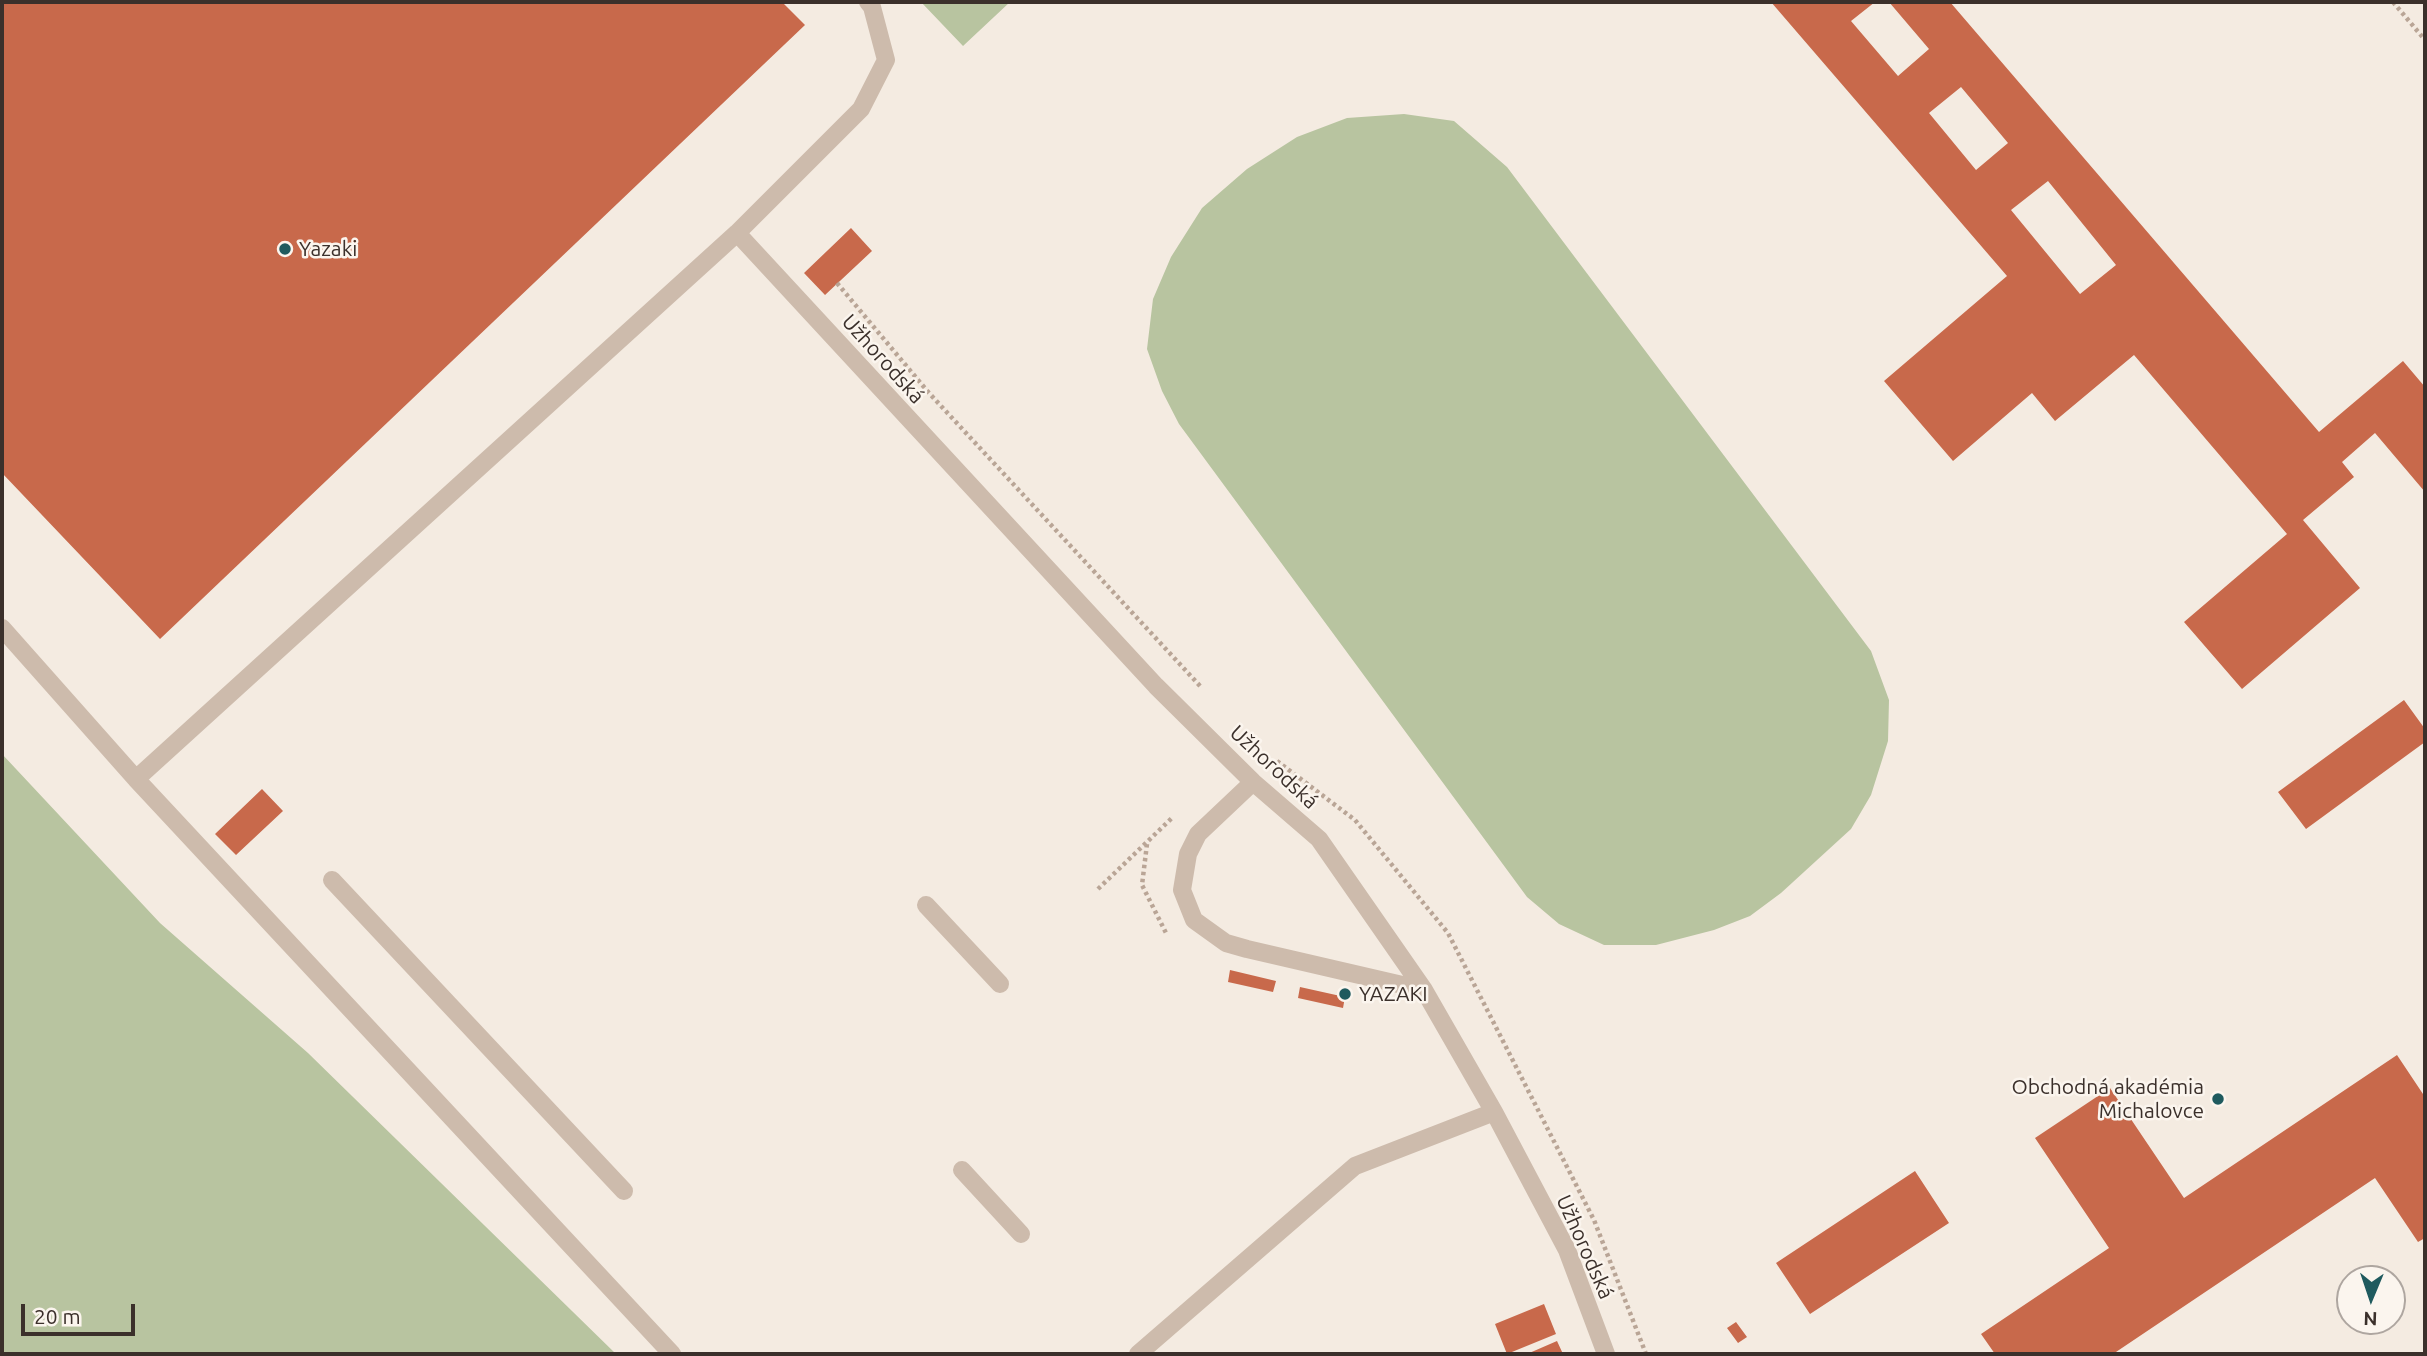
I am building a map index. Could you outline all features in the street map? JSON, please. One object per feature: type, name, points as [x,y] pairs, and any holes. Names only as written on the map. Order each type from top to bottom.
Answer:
[{"type":"lane","points":[[136,779],[737,233],[861,109],[886,60],[872,7],[868,2]]},
{"type":"lane","name":"Užhorodská","points":[[737,233],[796,295],[868,378],[1147,677],[1253,782],[1318,839],[1424,990],[1494,1112],[1567,1250],[1606,1354]]},
{"type":"lane","points":[[2,628],[136,779],[671,1354]]},
{"type":"lane","points":[[1253,782],[1198,834],[1188,854],[1182,890],[1194,920],[1226,943],[1424,990]]},
{"type":"lane","points":[[332,880],[624,1191]]},
{"type":"lane","points":[[926,905],[1000,984]]},
{"type":"lane","points":[[1138,1354],[1355,1166],[1494,1112]]},
{"type":"lane","points":[[962,1170],[1021,1234]]},
{"type":"path","points":[[2393,2],[2425,40]]},
{"type":"green space","points":[[921,2],[1010,2],[963,46]]},
{"type":"green space","points":[[1404,114],[1454,121],[1507,167],[1871,651],[1889,700],[1888,741],[1871,795],[1851,829],[1781,893],[1750,916],[1714,930],[1656,945],[1604,945],[1559,924],[1527,897],[1179,424],[1162,391],[1147,349],[1153,299],[1171,257],[1202,208],[1247,169],[1297,137],[1347,118]]},
{"type":"green space","points":[[2,754],[160,923],[308,1053],[616,1354],[2,1354]]},
{"type":"building","name":"Yazaki","points":[[2,2],[782,2],[805,25],[160,639],[2,473]]},
{"type":"building","points":[[1771,2],[1875,2],[1851,21],[1898,76],[1929,49],[1889,2],[1950,2],[2319,432],[2403,361],[2425,387],[2425,492],[2375,433],[2342,462],[2354,477],[2303,520],[2360,588],[2242,689],[2184,622],[2287,534],[2134,355],[2055,421],[2032,393],[1953,461],[1884,381],[2007,276]],"holes":[[[1961,87],[2008,143],[1976,170],[1929,113]],[[2048,181],[2116,265],[2080,294],[2011,210]]]},
{"type":"building","points":[[851,228],[872,251],[825,295],[804,273]]},
{"type":"building","points":[[2404,700],[2425,729],[2425,742],[2306,829],[2278,792]]},
{"type":"building","points":[[262,789],[283,811],[236,855],[215,834]]},
{"type":"building","points":[[1230,970],[1276,981],[1273,992],[1228,982]]},
{"type":"building","points":[[1300,987],[1345,997],[1343,1008],[1298,998]]},
{"type":"building","points":[[2397,1055],[2425,1097],[2425,1238],[2418,1242],[2375,1178],[2113,1354],[1995,1354],[1981,1334],[2109,1248],[2035,1138],[2110,1088],[2184,1198]]},
{"type":"building","points":[[1915,1171],[1949,1223],[1810,1314],[1776,1263]]},
{"type":"building","points":[[1544,1304],[1556,1334],[1507,1354],[1495,1324]]},
{"type":"building","points":[[1736,1322],[1747,1337],[1738,1343],[1727,1328]]},
{"type":"building","points":[[1557,1341],[1563,1354],[1527,1354]]},
{"type":"place","name":"Yazaki","points":[[285,249]]},
{"type":"place","name":"YAZAKI","points":[[1345,994]]},
{"type":"place","name":"Obchodná akadémia Michalovce","points":[[2218,1099]]}]
